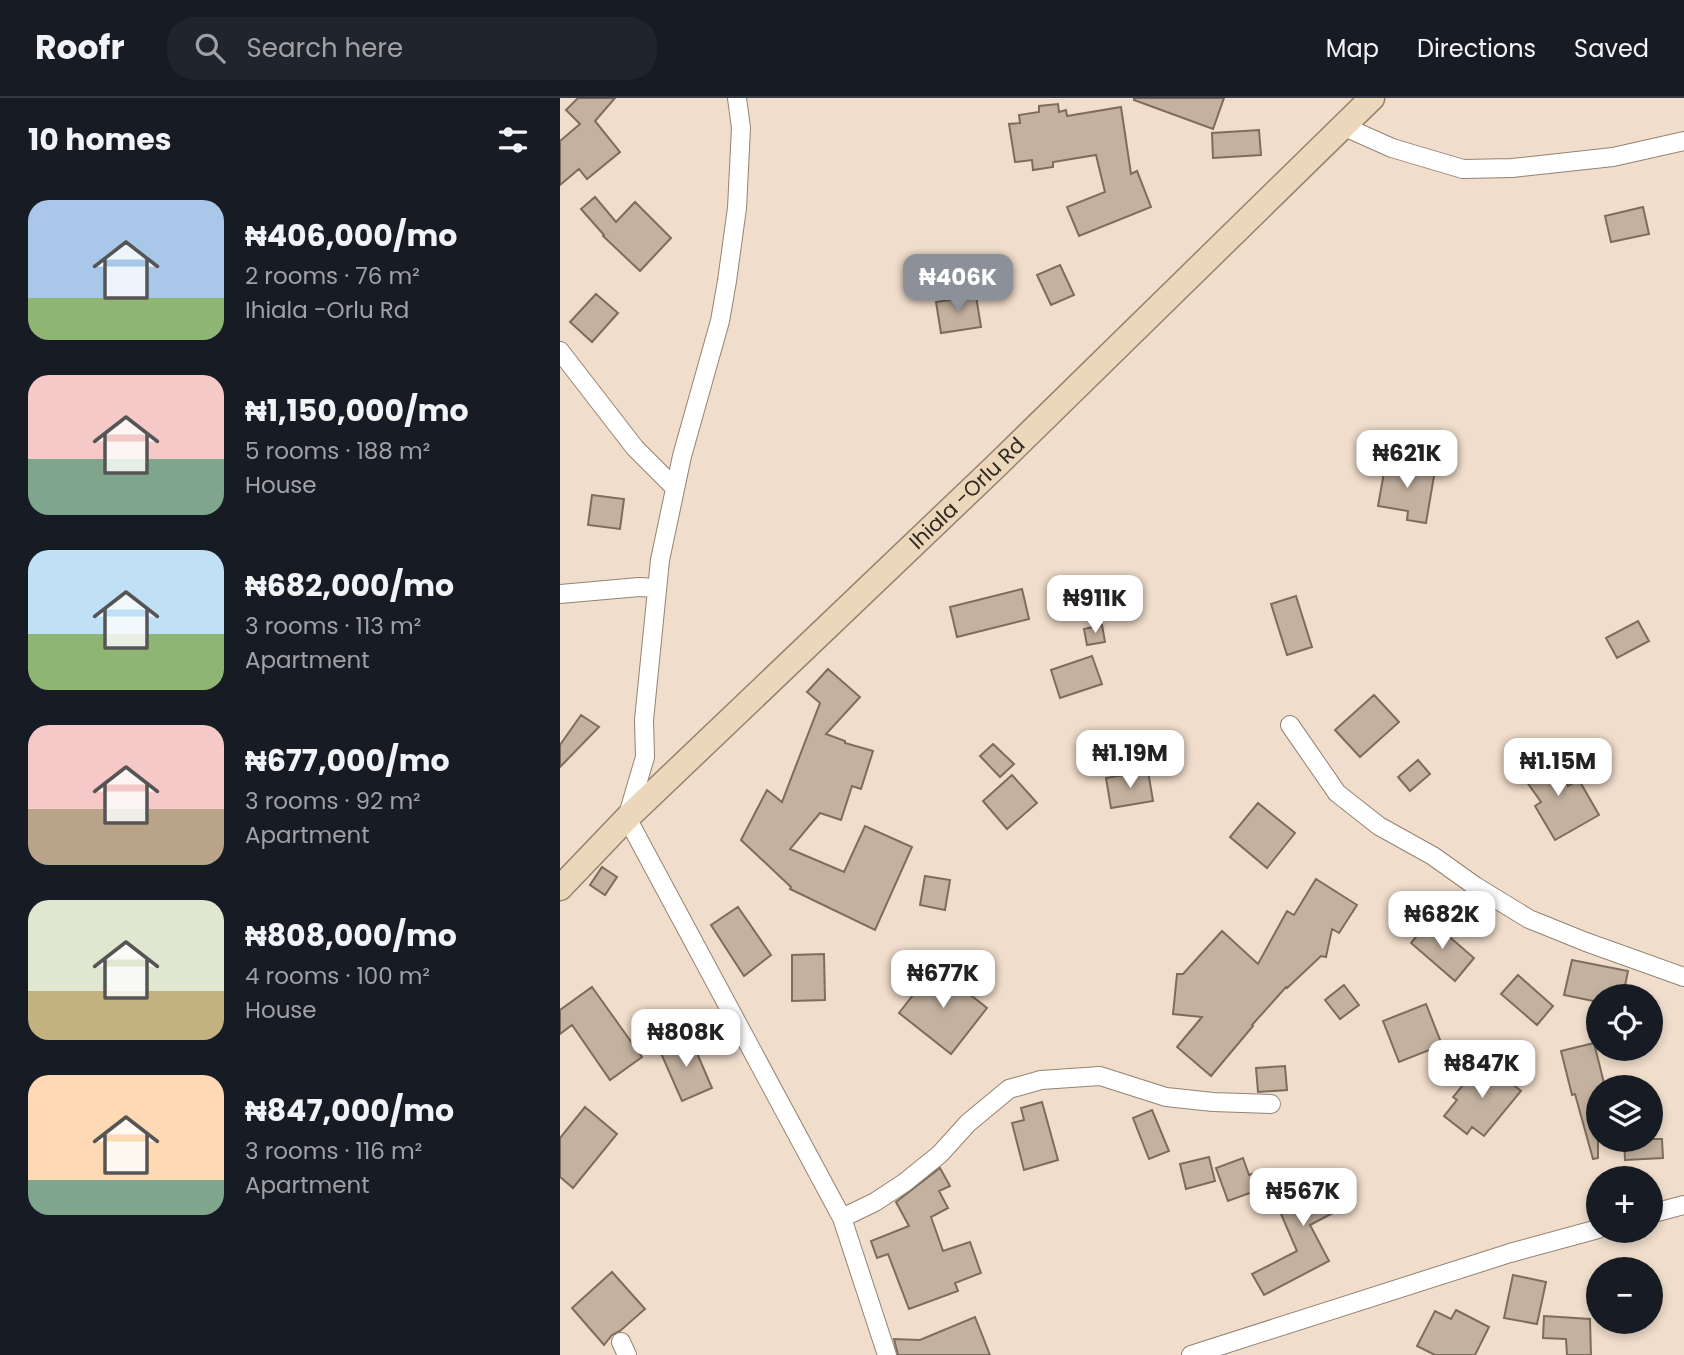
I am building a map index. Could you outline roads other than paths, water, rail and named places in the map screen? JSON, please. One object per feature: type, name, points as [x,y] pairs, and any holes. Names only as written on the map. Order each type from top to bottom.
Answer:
[{"type":"main road","name":"Ihiala -Orlu Rd","points":[[560,888],[627,818],[996,467],[1372,98]]},
{"type":"street","points":[[737,98],[741,128],[737,208],[727,281],[720,321],[682,456],[660,560],[644,720],[645,757],[627,818],[842,1218],[887,1355]]},
{"type":"street","points":[[1345,127],[1392,148],[1463,169],[1513,168],[1613,157],[1684,141]]},
{"type":"street","points":[[560,351],[635,449],[675,488]]},
{"type":"street","points":[[560,594],[656,588]]},
{"type":"street","points":[[1290,725],[1337,793],[1379,826],[1433,856],[1528,919],[1586,943],[1684,977]]},
{"type":"street","points":[[842,1218],[875,1202],[904,1183],[940,1154],[968,1123],[1009,1090],[1041,1080],[1100,1076],[1166,1097],[1271,1104]]},
{"type":"street","points":[[1663,1211],[1684,1205]]},
{"type":"street","points":[[1191,1355],[1510,1253],[1586,1232]]}]
